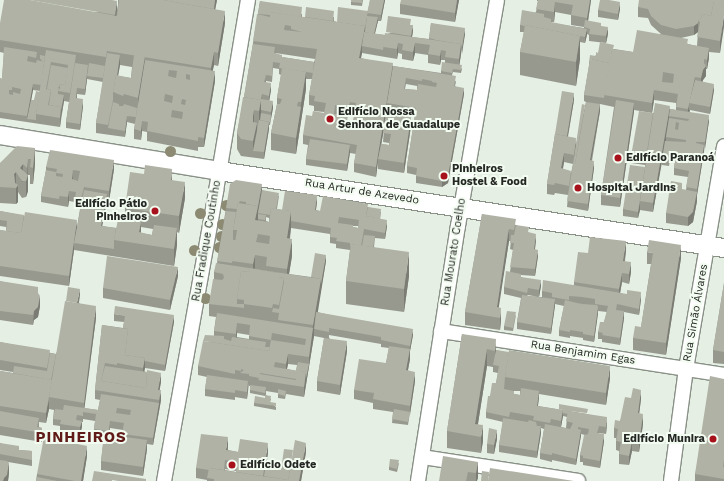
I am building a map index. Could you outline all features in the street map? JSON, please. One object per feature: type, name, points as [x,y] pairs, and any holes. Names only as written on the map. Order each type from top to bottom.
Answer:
[{"type":"street","name":"Rua Fradique Coutinho","points":[[164,481],[248,0]]},
{"type":"street","name":"Rua Mourato Coelho","points":[[418,481],[461,208],[497,0]]},
{"type":"street","name":"Rua Artur de Azevedo","points":[[0,135],[219,171],[716,247]]},
{"type":"street","name":"Rua Simão Álvares","points":[[671,481],[686,369],[716,247],[724,146]]},
{"type":"street","name":"Rua Benjamim Egas","points":[[441,331],[724,375]]},
{"type":"street","points":[[422,457],[578,481]]},
{"type":"building","points":[[4,0],[30,0],[117,16],[119,0],[163,0],[225,11],[218,53],[214,52],[211,68],[107,51],[106,57],[0,40],[0,23]]},
{"type":"building","points":[[30,0],[112,0],[117,1],[115,15]]},
{"type":"building","points":[[163,0],[215,0],[214,9]]},
{"type":"building","points":[[351,0],[362,0],[362,3],[351,2]]},
{"type":"building","points":[[370,0],[384,0],[381,15],[367,13]]},
{"type":"building","points":[[401,0],[457,0],[455,13],[400,4]]},
{"type":"building","points":[[538,0],[590,0],[587,18],[571,15],[573,5],[555,2],[554,12],[536,9]]},
{"type":"building","points":[[600,0],[620,2],[618,14],[598,10]]},
{"type":"building","points":[[639,0],[714,0],[711,16],[702,14],[698,23],[694,26],[676,29],[661,25],[651,16],[648,9],[638,7]]},
{"type":"building","points":[[714,0],[724,0],[724,15],[720,41],[697,37],[700,22],[698,21],[702,14],[711,16]]},
{"type":"building","points":[[260,1],[302,7],[301,17],[270,12],[270,15],[258,14]]},
{"type":"building","points":[[306,7],[334,11],[333,21],[305,17]]},
{"type":"building","points":[[338,7],[368,11],[365,29],[365,26],[337,22]]},
{"type":"building","points":[[522,10],[544,14],[544,17],[551,19],[551,22],[587,29],[585,37],[520,25]]},
{"type":"building","points":[[270,12],[365,26],[359,58],[393,63],[376,167],[354,163],[357,145],[303,135],[306,115],[312,116],[313,111],[324,113],[326,103],[314,101],[315,96],[309,95],[317,49],[253,41],[257,14],[270,17]],"holes":[[[285,25],[291,26],[291,29],[302,32],[284,30]],[[350,102],[356,103],[353,122],[347,121],[348,116],[334,114],[335,105],[349,107]]]},
{"type":"building","points":[[367,16],[378,17],[374,34],[365,32]]},
{"type":"building","points":[[388,16],[411,19],[410,25],[413,25],[411,36],[386,32]]},
{"type":"building","points":[[585,20],[601,23],[601,26],[608,27],[606,36],[589,34],[590,29],[584,27]]},
{"type":"building","points":[[431,23],[465,28],[462,47],[461,44],[429,38]]},
{"type":"building","points":[[525,25],[580,36],[576,62],[520,52]]},
{"type":"building","points":[[637,30],[688,39],[687,44],[709,48],[707,60],[704,59],[706,66],[703,70],[701,78],[695,77],[688,109],[676,107],[678,94],[654,90],[652,103],[604,95],[612,49],[633,52]],"holes":[[[663,72],[674,74],[673,83],[662,82]]]},
{"type":"building","points":[[364,32],[385,35],[383,50],[362,46]]},
{"type":"building","points":[[385,33],[461,44],[459,59],[445,57],[446,51],[441,50],[440,56],[428,54],[430,45],[415,43],[413,52],[402,50],[403,44],[398,43],[397,49],[383,47]]},
{"type":"building","points":[[600,42],[614,45],[610,63],[590,59],[589,62],[590,55],[596,56],[596,52],[598,53]]},
{"type":"building","points":[[253,44],[275,47],[274,53],[282,55],[282,57],[314,62],[313,73],[279,68],[280,63],[273,62],[272,76],[266,75],[264,82],[271,83],[269,96],[262,94],[261,99],[273,101],[271,112],[261,110],[261,100],[244,97]]},
{"type":"building","points":[[4,47],[37,52],[36,58],[28,56],[27,61],[36,63],[37,60],[44,62],[41,85],[33,84],[27,116],[0,112],[0,78],[2,79]],"holes":[[[12,87],[21,89],[20,94],[13,92],[13,95],[9,94],[9,90],[12,90]]]},
{"type":"building","points":[[46,50],[76,55],[70,93],[58,91],[60,88],[59,84],[65,85],[68,65],[51,62],[46,89],[51,90],[48,105],[61,107],[60,118],[36,114]]},
{"type":"building","points":[[107,53],[120,55],[108,125],[96,123]]},
{"type":"building","points":[[40,55],[45,56],[44,62],[41,61]]},
{"type":"building","points":[[134,55],[145,56],[138,98],[124,94],[123,96],[113,92],[116,75],[131,78]]},
{"type":"building","points":[[590,59],[610,63],[604,98],[584,95]]},
{"type":"building","points":[[145,60],[215,71],[204,138],[198,137],[198,141],[147,131],[148,122],[142,121],[141,131],[134,129]],"holes":[[[169,70],[177,71],[176,78],[168,76]],[[186,74],[190,75],[190,80],[186,79]],[[165,94],[173,96],[172,103],[164,101]],[[182,99],[186,100],[185,105],[181,104]],[[172,110],[183,112],[182,119],[171,117]]]},
{"type":"building","points":[[442,62],[462,65],[461,70],[453,69],[452,73],[441,71]]},
{"type":"building","points":[[75,63],[88,65],[85,89],[77,88],[76,98],[83,99],[80,124],[66,122]]},
{"type":"building","points":[[89,63],[105,66],[103,78],[87,76]]},
{"type":"building","points":[[51,65],[68,68],[65,85],[59,84],[58,87],[58,94],[64,95],[61,110],[61,107],[49,105],[51,90],[47,89]]},
{"type":"building","points":[[393,66],[456,76],[454,86],[464,88],[448,176],[442,181],[416,176],[417,168],[407,166],[416,108],[387,103]],"holes":[[[406,78],[422,81],[422,79],[437,83],[436,87],[418,84],[417,90],[404,89]]]},
{"type":"building","points":[[282,68],[306,72],[301,102],[298,102],[297,106],[301,107],[296,138],[271,133],[277,104],[280,104],[282,99],[277,98]]},
{"type":"building","points":[[695,80],[714,84],[710,107],[689,103]]},
{"type":"building","points":[[36,91],[40,92],[36,120],[27,119],[31,100],[34,100]]},
{"type":"building","points":[[562,91],[574,93],[567,136],[555,134]]},
{"type":"building","points":[[243,97],[261,100],[259,111],[254,110],[253,122],[257,123],[253,141],[241,139],[237,133]]},
{"type":"building","name":"Edifício Paranoá","points":[[616,100],[634,103],[620,198],[601,195]]},
{"type":"building","points":[[113,102],[119,104],[119,106],[123,106],[124,104],[137,108],[136,117],[127,116],[125,131],[108,128]]},
{"type":"building","points":[[586,102],[600,104],[590,160],[594,161],[588,204],[567,201]]},
{"type":"building","points":[[655,103],[670,106],[653,203],[640,201]]},
{"type":"building","points":[[582,104],[585,105],[575,164],[573,164]]},
{"type":"building","points":[[670,109],[709,115],[705,142],[696,142],[704,145],[697,189],[686,187],[689,171],[674,168],[675,161],[679,161],[681,157],[670,154],[669,160],[662,159],[665,141],[686,142],[686,140],[666,137],[669,118],[688,121],[689,119],[669,116]],"holes":[[[676,122],[679,123],[678,130],[675,129]]]},
{"type":"building","points":[[639,111],[653,113],[646,158],[631,156]]},
{"type":"building","points":[[261,113],[271,115],[270,122],[260,120]]},
{"type":"building","points":[[386,113],[411,117],[404,163],[378,159],[381,144],[389,145],[391,134],[383,133]]},
{"type":"building","points":[[259,120],[269,122],[264,152],[253,151]]},
{"type":"building","points":[[555,134],[576,138],[574,155],[564,153],[561,168],[571,171],[569,186],[555,183],[554,185],[547,184]]},
{"type":"building","points":[[310,139],[350,145],[347,164],[306,159]]},
{"type":"building","points":[[17,146],[35,148],[33,168],[30,167],[31,159],[28,159],[27,168],[23,164],[20,168],[28,175],[26,181],[22,181],[16,172],[14,174],[15,183],[18,185],[16,188],[0,187],[0,163]]},
{"type":"building","points":[[50,150],[114,160],[109,191],[84,187],[81,199],[75,198],[76,192],[69,191],[68,197],[59,196],[63,174],[56,173],[57,169],[46,167]],"holes":[[[73,170],[80,171],[78,181],[72,179]]]},
{"type":"building","points":[[145,165],[172,169],[171,180],[185,182],[179,216],[125,208],[130,172],[144,174]]},
{"type":"building","points":[[630,165],[645,167],[638,212],[623,209]]},
{"type":"building","points":[[46,170],[56,172],[56,176],[63,177],[59,199],[41,196]]},
{"type":"building","points":[[236,180],[262,184],[258,206],[239,201],[237,209],[226,208],[230,184]]},
{"type":"building","points":[[671,181],[682,183],[682,189],[697,192],[693,212],[688,217],[666,213]]},
{"type":"building","points":[[84,190],[107,194],[101,226],[116,228],[114,249],[74,243]]},
{"type":"building","points":[[262,190],[279,193],[276,209],[271,208],[270,215],[258,213]]},
{"type":"building","points":[[285,191],[317,195],[315,210],[320,211],[323,196],[368,204],[366,216],[387,220],[385,233],[364,229],[361,246],[351,244],[350,248],[350,243],[336,241],[337,238],[330,237],[331,228],[291,221],[291,211],[282,210]],"holes":[[[339,217],[359,220],[358,228],[353,227],[353,225],[338,223]]]},
{"type":"building","points":[[238,203],[258,206],[255,220],[269,222],[271,208],[291,211],[287,238],[292,239],[287,269],[266,266],[267,257],[255,255],[253,264],[232,261],[237,230],[233,230]],"holes":[[[258,234],[270,236],[269,244],[256,242]]]},
{"type":"building","points":[[368,207],[381,209],[380,219],[366,216]]},
{"type":"building","points":[[0,211],[24,215],[21,233],[6,231],[7,221],[0,220]]},
{"type":"building","points":[[226,211],[236,212],[233,240],[236,240],[232,263],[217,261]]},
{"type":"building","points":[[25,212],[77,220],[69,276],[0,266],[0,230],[21,233]]},
{"type":"building","points":[[258,214],[266,215],[265,220],[258,219]]},
{"type":"building","points":[[482,214],[516,219],[514,230],[509,229],[508,233],[497,307],[501,308],[500,318],[465,312]]},
{"type":"building","points":[[118,219],[141,222],[139,232],[152,235],[154,225],[177,228],[174,249],[114,240]]},
{"type":"building","points":[[516,225],[529,227],[528,232],[536,234],[534,249],[538,250],[535,269],[510,267],[514,243],[510,243],[511,235],[514,235]]},
{"type":"building","points":[[364,235],[375,236],[373,247],[362,246]]},
{"type":"building","points":[[590,237],[626,241],[623,261],[631,262],[629,274],[622,273],[619,289],[574,282],[578,252],[588,253]]},
{"type":"building","points":[[649,240],[681,245],[666,343],[633,338],[635,326],[641,327],[653,253],[647,252]]},
{"type":"building","points":[[351,244],[409,252],[404,289],[346,281]]},
{"type":"building","points":[[315,253],[326,255],[321,284],[321,279],[311,277]]},
{"type":"building","points":[[107,256],[178,267],[170,300],[103,288]]},
{"type":"building","points":[[216,263],[250,268],[249,272],[241,271],[237,304],[244,304],[244,308],[209,304],[213,279],[222,280],[224,278],[223,274],[214,272]]},
{"type":"building","points":[[250,268],[278,273],[278,277],[284,278],[279,305],[273,304],[272,308],[244,304],[244,300],[237,299],[241,271],[249,272]]},
{"type":"building","points":[[257,269],[321,279],[313,325],[278,320],[279,313],[272,312],[273,308],[279,309],[284,278],[278,277],[278,273]]},
{"type":"building","points":[[506,271],[521,274],[521,277],[541,280],[539,290],[528,288],[527,293],[504,287]]},
{"type":"building","points":[[543,280],[627,294],[627,290],[641,292],[639,309],[617,304],[616,310],[624,311],[620,338],[602,335],[603,333],[598,332],[600,322],[604,322],[608,306],[595,304],[595,299],[569,296],[569,300],[552,297],[552,293],[542,291]]},
{"type":"building","points":[[0,281],[38,287],[38,293],[40,296],[38,307],[34,311],[33,315],[0,311]]},
{"type":"building","points":[[724,283],[724,352],[713,350]]},
{"type":"building","points":[[68,287],[80,289],[77,303],[66,301]]},
{"type":"building","points":[[522,295],[555,299],[551,328],[517,322]]},
{"type":"building","points":[[565,300],[581,304],[597,305],[594,336],[583,334],[583,332],[559,330]]},
{"type":"building","points":[[65,301],[96,306],[84,403],[49,397]]},
{"type":"building","points":[[115,306],[174,315],[165,365],[145,361],[145,358],[125,355],[128,329],[123,328],[125,316],[114,314]]},
{"type":"building","points":[[507,311],[516,312],[513,328],[504,326]]},
{"type":"building","points":[[316,312],[413,329],[410,346],[381,340],[381,337],[329,328],[329,332],[314,329]]},
{"type":"building","points":[[217,313],[313,328],[309,357],[288,354],[286,364],[275,362],[274,367],[306,372],[304,387],[258,380],[259,378],[249,376],[249,374],[240,373],[244,370],[241,369],[241,371],[235,370],[235,374],[198,366],[203,341],[269,351],[271,340],[249,336],[250,325],[237,323],[236,334],[214,331]],"holes":[[[272,333],[306,339],[305,345],[271,340]],[[260,373],[296,379],[296,380]]]},
{"type":"building","points":[[102,325],[128,329],[125,355],[145,358],[143,368],[117,363],[117,365],[105,363],[101,381],[146,388],[147,370],[161,373],[158,390],[161,390],[159,400],[95,390]]},
{"type":"building","points":[[462,334],[496,339],[495,351],[487,349],[475,424],[483,425],[481,437],[447,431]]},
{"type":"building","points":[[205,335],[224,336],[224,339],[231,341],[232,337],[266,342],[265,347],[270,347],[269,351],[203,341]]},
{"type":"building","points":[[324,338],[347,341],[340,385],[317,381]]},
{"type":"building","points":[[0,342],[50,350],[47,368],[0,360]]},
{"type":"building","points":[[389,346],[410,349],[406,370],[415,372],[410,406],[373,399],[374,393],[354,390],[359,359],[386,363]]},
{"type":"building","points":[[496,350],[509,352],[504,389],[514,391],[514,394],[520,395],[521,388],[539,391],[537,406],[563,410],[561,421],[551,419],[550,423],[533,420],[534,416],[510,412],[509,417],[486,412],[488,396],[490,396],[492,383],[496,383],[499,366],[493,365]]},
{"type":"building","points":[[509,350],[610,366],[606,393],[505,377]]},
{"type":"building","points":[[50,353],[56,354],[51,380],[13,373],[14,366],[47,371]]},
{"type":"building","points":[[298,362],[309,364],[306,378],[306,372],[296,371]]},
{"type":"building","points":[[105,366],[147,372],[146,388],[101,381]]},
{"type":"building","points":[[0,371],[52,380],[46,413],[0,406]]},
{"type":"building","points":[[207,375],[248,381],[247,392],[235,390],[235,393],[205,389]]},
{"type":"building","name":"Edifício Munira","points":[[710,376],[724,379],[724,479],[695,474]]},
{"type":"building","points":[[250,385],[266,387],[265,393],[250,390]]},
{"type":"building","points":[[633,388],[641,390],[638,413],[643,414],[639,443],[632,441],[629,456],[619,454],[621,442],[616,441],[618,429],[614,428],[615,420],[620,421],[625,397],[631,398]]},
{"type":"building","points":[[278,389],[286,391],[285,396],[278,394]]},
{"type":"building","points":[[101,394],[159,403],[153,438],[122,434],[124,423],[110,421],[109,431],[94,429],[96,414],[83,412],[83,416],[77,415],[76,420],[82,421],[80,427],[60,424],[61,420],[53,419],[55,409],[63,410],[64,405],[98,410]],"holes":[[[117,408],[131,410],[130,415],[116,413]]]},
{"type":"building","points":[[265,395],[271,396],[270,402],[276,403],[276,406],[254,403],[255,396],[265,398]]},
{"type":"building","points":[[559,404],[588,409],[587,413],[568,411],[568,414],[563,413],[563,410],[559,409]]},
{"type":"building","points":[[394,409],[410,412],[408,422],[392,419]]},
{"type":"building","points":[[0,411],[39,418],[37,427],[42,428],[42,433],[0,426]]},
{"type":"building","points":[[568,411],[607,417],[606,427],[599,426],[597,433],[604,434],[600,461],[583,458],[583,456],[580,455],[584,435],[588,434],[589,429],[578,427],[578,429],[581,430],[576,459],[552,453],[552,455],[540,453],[545,424],[570,429],[573,423],[566,421]]},
{"type":"building","points":[[503,418],[528,422],[529,420],[536,422],[537,426],[541,426],[537,451],[499,445]]},
{"type":"building","points":[[489,428],[497,430],[494,445],[487,444]]},
{"type":"building","points":[[104,434],[147,440],[143,467],[101,461]]},
{"type":"building","name":"Edifício Odete","points":[[201,434],[228,437],[226,450],[238,452],[240,439],[268,443],[263,476],[236,472],[237,462],[225,460],[224,470],[196,468]]},
{"type":"building","points":[[44,437],[87,446],[81,481],[37,474]]},
{"type":"building","points":[[295,440],[306,443],[299,481],[288,481]]},
{"type":"building","points":[[0,443],[19,446],[19,450],[32,451],[32,460],[0,454]]},
{"type":"building","points":[[284,449],[293,450],[288,481],[264,476],[265,468],[281,470]]},
{"type":"building","points":[[443,456],[478,462],[476,473],[468,472],[466,481],[439,481]]},
{"type":"building","points":[[390,459],[399,460],[397,469],[389,467]]},
{"type":"building","points":[[0,460],[7,461],[9,463],[7,475],[3,481],[0,481]]},
{"type":"building","points":[[209,468],[288,481],[214,481],[214,479],[207,478]]},
{"type":"building","points":[[490,468],[574,481],[488,481]]},
{"type":"building","points":[[94,471],[146,479],[146,481],[92,481]]},
{"type":"building","points":[[482,471],[489,472],[488,481],[481,481]]},
{"type":"building","points":[[37,477],[57,481],[36,481]]},
{"type":"place","name":"Edifício Nossa Senhora de Guadalupe","points":[[330,119]]},
{"type":"place","name":"Edifício Paranoá","points":[[618,158]]},
{"type":"place","name":"Pinheiros Hostel & Food","points":[[444,176]]},
{"type":"place","name":"Hospital Jardins","points":[[578,188]]},
{"type":"place","name":"Edifício Pátio Pinheiros","points":[[155,211]]},
{"type":"place","name":"Edifício Munira","points":[[713,439]]},
{"type":"place","name":"Edifício Odete","points":[[232,465]]},
{"type":"district","name":"PINHEIROS","points":[[81,438]]}]
